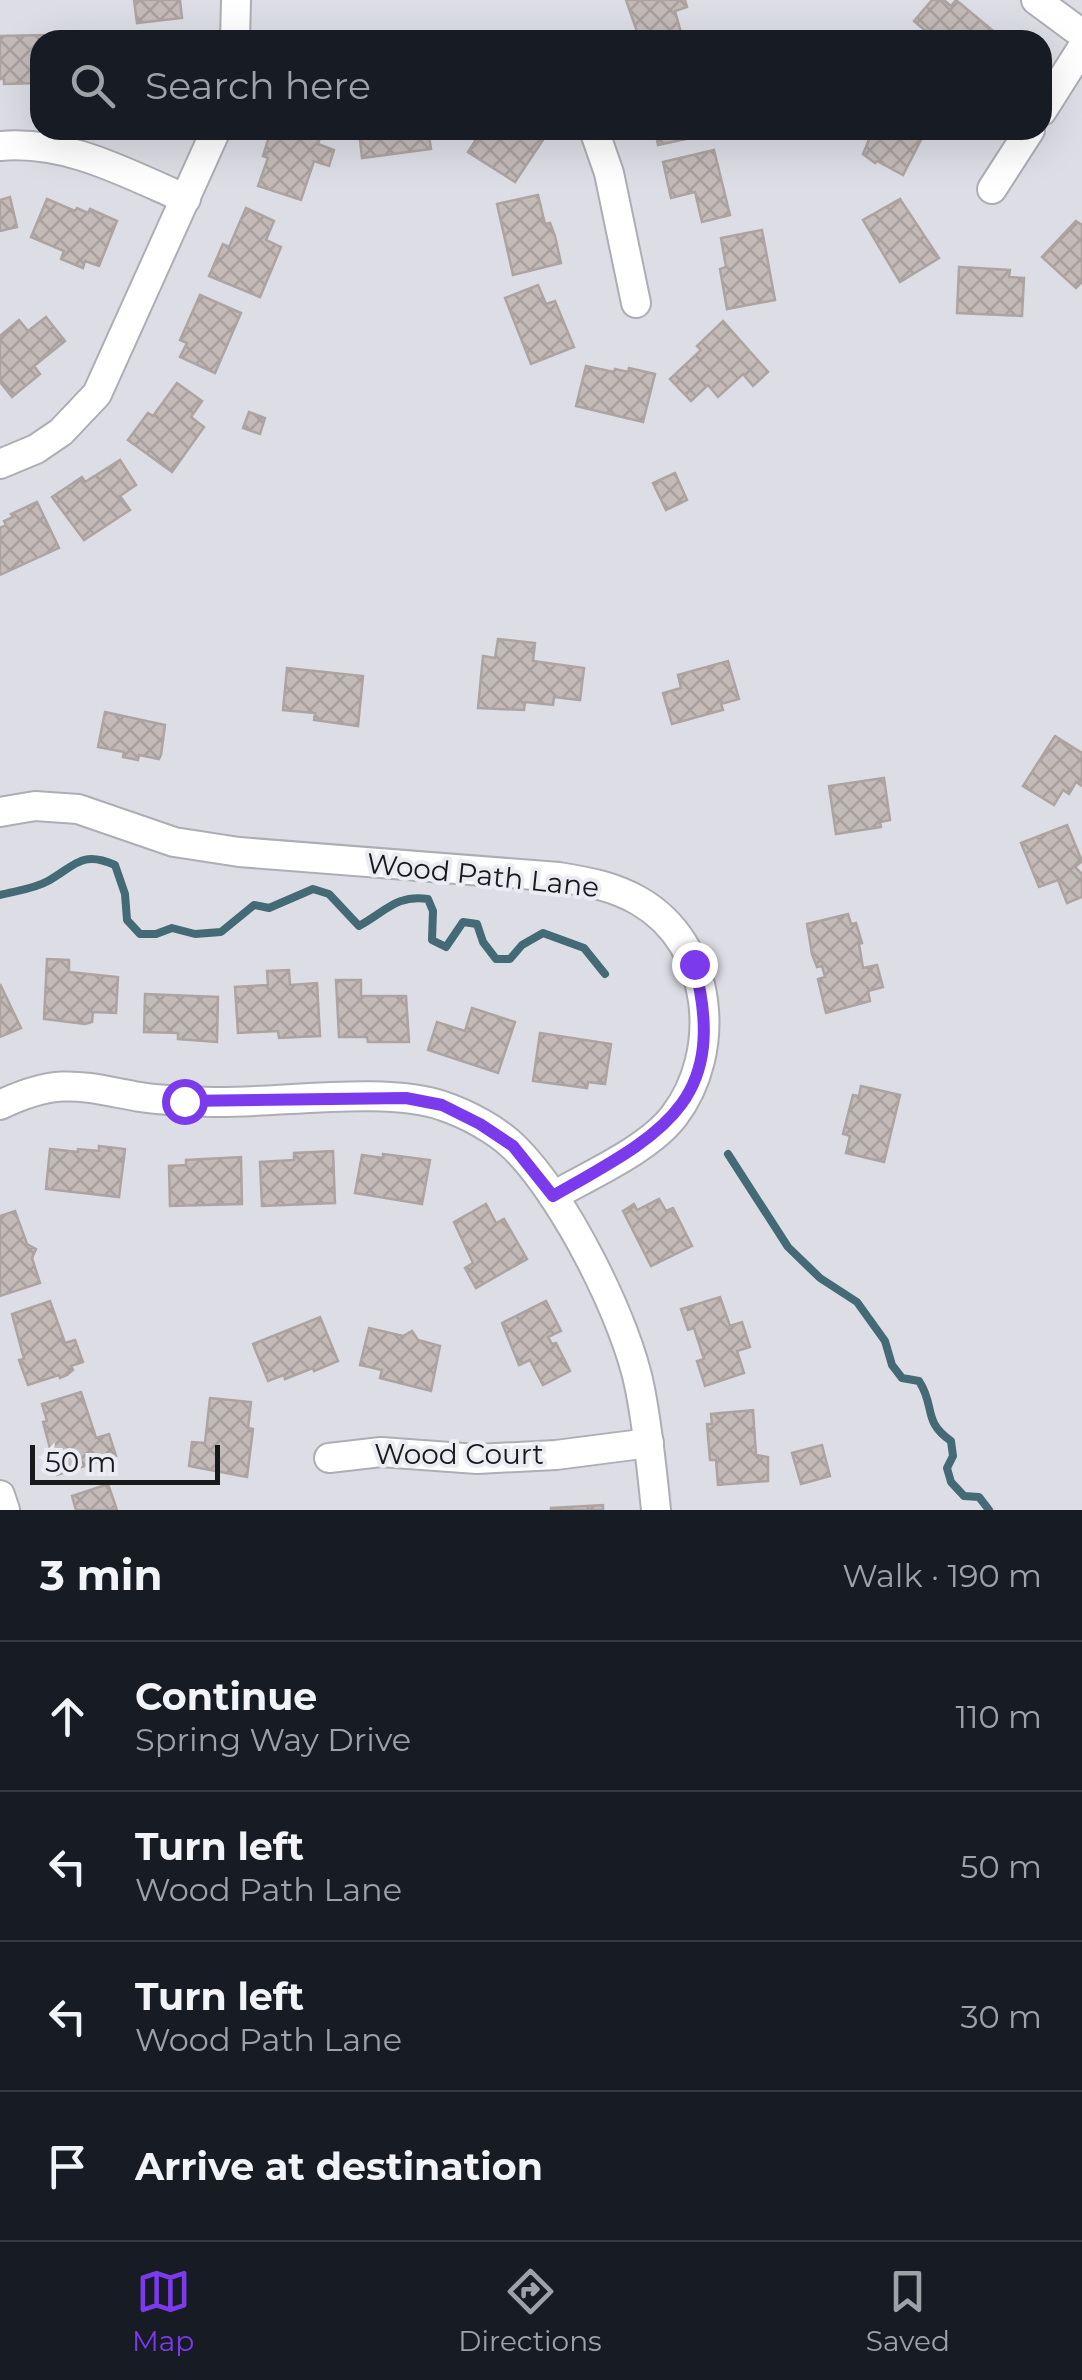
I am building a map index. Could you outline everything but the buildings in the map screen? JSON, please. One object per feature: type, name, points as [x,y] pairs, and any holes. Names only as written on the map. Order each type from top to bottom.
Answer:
[{"type":"street","points":[[235,30],[236,0]]},
{"type":"street","points":[[1036,0],[1082,34]]},
{"type":"street","points":[[1052,95],[1082,48]]},
{"type":"street","points":[[0,464],[36,449],[60,432],[97,394],[212,140]]},
{"type":"street","points":[[597,140],[609,174],[636,303]]},
{"type":"street","points":[[992,189],[1024,140]]},
{"type":"street","points":[[0,146],[49,146],[186,199]]},
{"type":"street","name":"Wood Path Lane","points":[[0,812],[34,806],[78,808],[174,842],[250,853],[559,878],[608,886],[643,903],[671,929],[694,964],[705,1005],[704,1048],[695,1083],[672,1119],[641,1144],[553,1196]]},
{"type":"street","points":[[0,1105],[46,1087],[76,1084],[144,1098],[184,1101],[406,1098],[442,1105],[480,1124],[513,1146],[553,1196],[628,1344],[640,1388],[656,1510]]},
{"type":"street","name":"Wood Court","points":[[329,1458],[381,1452],[478,1459],[556,1455],[648,1443]]},
{"type":"street","points":[[0,1495],[5,1510]]},
{"type":"waterway","points":[[0,895],[43,884],[79,862],[103,861],[115,865],[125,894],[127,920],[140,934],[172,928],[195,934],[221,932],[254,905],[269,908],[313,889],[329,894],[359,926],[399,902],[428,899],[433,911],[432,940],[446,947],[463,922],[477,924],[483,942],[496,959],[510,959],[522,945],[543,933],[584,948],[605,974]]},
{"type":"waterway","points":[[728,1154],[788,1247],[820,1278],[857,1302],[885,1341],[892,1365],[902,1378],[919,1381],[936,1427],[951,1441],[953,1456],[947,1468],[951,1482],[964,1496],[979,1497],[989,1510]]},
{"type":"route","points":[[184,1101],[406,1098],[442,1105],[513,1146],[553,1196],[641,1144],[672,1119],[695,1083],[704,1048],[705,1005],[694,964]]}]
